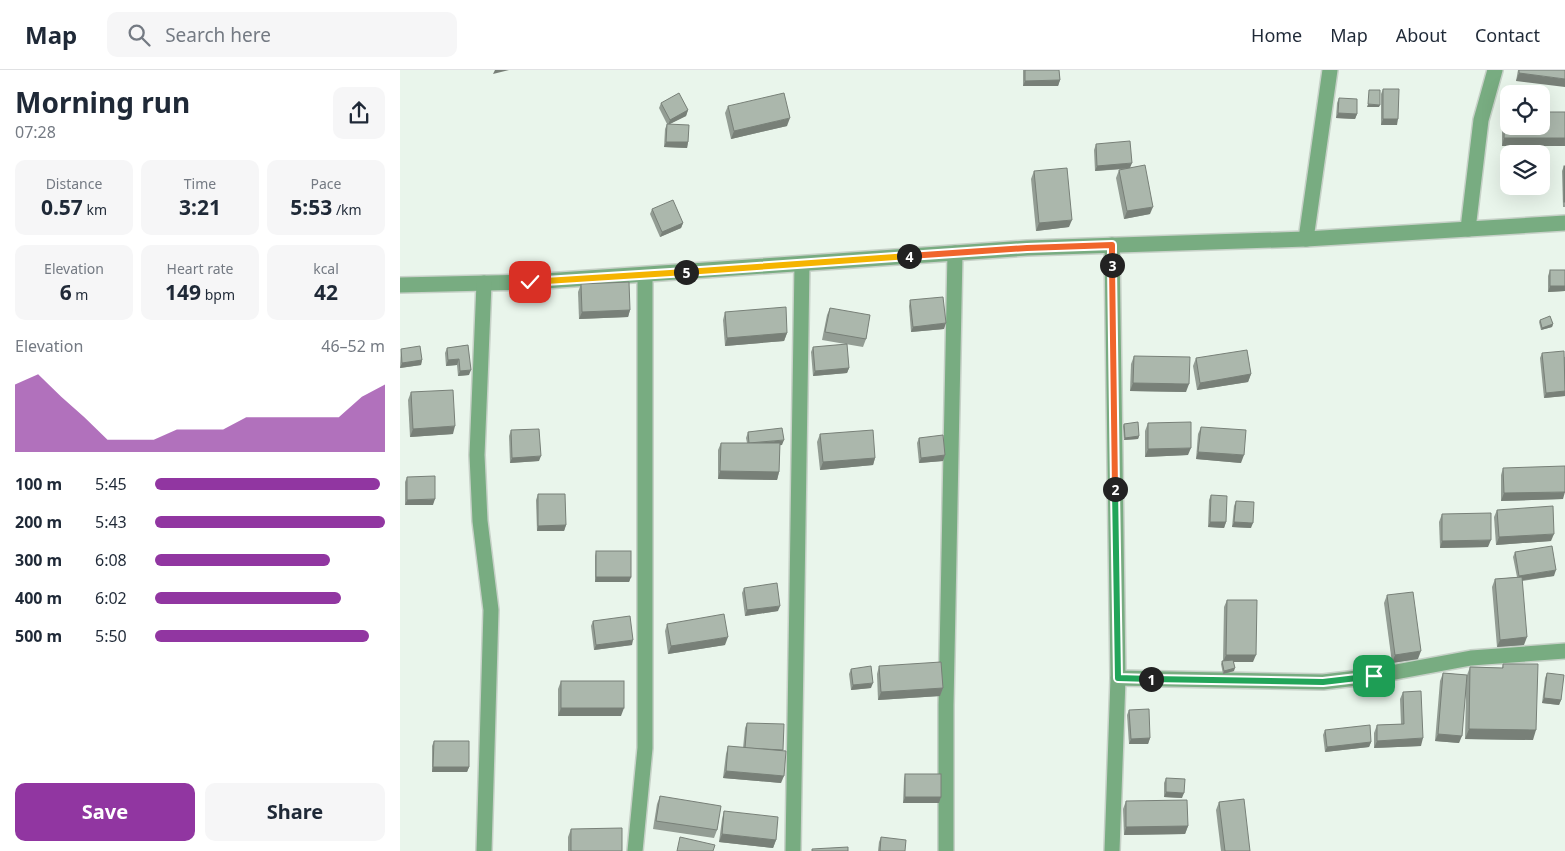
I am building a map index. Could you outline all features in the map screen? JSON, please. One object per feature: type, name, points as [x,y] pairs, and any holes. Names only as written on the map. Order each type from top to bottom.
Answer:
[{"type":"street","points":[[1306,239],[1330,70]]},
{"type":"street","points":[[1468,228],[1481,120],[1495,70]]},
{"type":"street","points":[[400,285],[645,275],[955,253],[1112,245],[1306,239],[1565,223]]},
{"type":"street","points":[[1112,245],[1118,678],[1112,851]]},
{"type":"street","points":[[946,851],[946,705],[955,253]]},
{"type":"street","points":[[793,851],[802,264]]},
{"type":"street","points":[[635,851],[645,748],[645,275]]},
{"type":"street","points":[[484,283],[477,455],[480,521],[490,610],[484,851]]},
{"type":"street","points":[[1118,678],[1323,682],[1374,676],[1471,658],[1565,651]]},
{"type":"building","points":[[1025,70],[1059,70],[1060,80],[1025,81]]},
{"type":"building","points":[[1519,70],[1565,70],[1565,79],[1519,73]]},
{"type":"building","points":[[1383,89],[1399,89],[1398,119],[1383,119]]},
{"type":"building","points":[[1369,90],[1380,90],[1380,105],[1368,104]]},
{"type":"building","points":[[679,93],[688,110],[670,120],[661,103]]},
{"type":"building","points":[[784,93],[790,118],[734,131],[728,106]]},
{"type":"building","points":[[1339,98],[1357,99],[1357,114],[1338,113]]},
{"type":"building","points":[[1550,112],[1565,112],[1565,138],[1504,138],[1504,135],[1550,135]]},
{"type":"building","points":[[667,124],[689,125],[688,142],[666,142]]},
{"type":"building","points":[[1130,141],[1132,163],[1097,166],[1096,144]]},
{"type":"building","points":[[1145,165],[1153,207],[1127,211],[1119,170]]},
{"type":"building","points":[[1565,166],[1565,202],[1564,202]]},
{"type":"building","points":[[1067,168],[1072,220],[1039,223],[1034,171]]},
{"type":"building","points":[[673,200],[683,223],[662,232],[652,209]]},
{"type":"building","points":[[1550,270],[1565,270],[1565,286],[1550,286]]},
{"type":"building","points":[[629,282],[630,310],[582,312],[581,284]]},
{"type":"building","points":[[943,297],[946,323],[913,327],[910,300]]},
{"type":"building","points":[[786,307],[787,333],[727,338],[725,312]]},
{"type":"building","points":[[830,308],[870,315],[866,339],[825,332]]},
{"type":"building","points":[[1550,316],[1553,324],[1542,328],[1540,320]]},
{"type":"building","points":[[847,344],[849,368],[815,371],[813,347]]},
{"type":"building","points":[[468,345],[471,370],[460,371],[459,359],[448,360],[447,348]]},
{"type":"building","points":[[420,346],[422,360],[402,363],[401,349]]},
{"type":"building","points":[[1247,350],[1251,374],[1200,383],[1196,358]]},
{"type":"building","points":[[1564,351],[1565,391],[1546,393],[1542,353]]},
{"type":"building","points":[[1134,356],[1190,357],[1189,384],[1133,383]]},
{"type":"building","points":[[453,390],[455,426],[413,429],[411,392]]},
{"type":"building","points":[[1138,422],[1139,436],[1125,438],[1124,424]]},
{"type":"building","points":[[1191,422],[1191,448],[1148,449],[1148,423]]},
{"type":"building","points":[[1201,427],[1246,430],[1244,455],[1198,452]]},
{"type":"building","points":[[782,428],[784,440],[749,443],[748,432]]},
{"type":"building","points":[[539,429],[541,456],[512,458],[511,430]]},
{"type":"building","points":[[873,430],[875,458],[823,462],[820,434]]},
{"type":"building","points":[[943,435],[945,455],[921,458],[919,438]]},
{"type":"building","points":[[721,443],[780,443],[779,472],[720,471]]},
{"type":"building","points":[[1565,466],[1565,492],[1504,493],[1503,468]]},
{"type":"building","points":[[435,476],[435,499],[407,500],[407,477]]},
{"type":"building","points":[[538,494],[565,494],[566,525],[538,526]]},
{"type":"building","points":[[1211,495],[1227,496],[1226,522],[1210,522]]},
{"type":"building","points":[[1236,501],[1254,502],[1253,523],[1234,522]]},
{"type":"building","points":[[1553,506],[1554,534],[1499,537],[1497,510]]},
{"type":"building","points":[[1491,513],[1491,540],[1442,541],[1442,514]]},
{"type":"building","points":[[1552,546],[1556,570],[1519,576],[1515,552]]},
{"type":"building","points":[[596,551],[631,551],[631,577],[596,577]]},
{"type":"building","points":[[1522,577],[1527,637],[1500,640],[1495,579]]},
{"type":"building","points":[[777,583],[780,606],[747,610],[744,588]]},
{"type":"building","points":[[1413,592],[1421,651],[1395,655],[1387,595]]},
{"type":"building","points":[[1227,600],[1257,600],[1256,655],[1226,655]]},
{"type":"building","points":[[724,614],[728,637],[671,646],[667,624]]},
{"type":"building","points":[[630,616],[633,640],[596,645],[593,621]]},
{"type":"building","points":[[1233,660],[1235,668],[1224,671],[1222,661]]},
{"type":"building","points":[[941,662],[943,688],[881,692],[879,666]]},
{"type":"building","points":[[1503,664],[1538,664],[1536,730],[1469,729],[1470,667],[1503,668]]},
{"type":"building","points":[[871,666],[873,683],[853,685],[851,669]]},
{"type":"building","points":[[1443,673],[1467,675],[1462,736],[1438,734]]},
{"type":"building","points":[[1547,673],[1564,675],[1561,700],[1544,698]]},
{"type":"building","points":[[561,681],[624,681],[624,708],[561,708]]},
{"type":"building","points":[[1421,691],[1423,738],[1377,741],[1377,725],[1404,724],[1403,692]]},
{"type":"building","points":[[1149,709],[1150,738],[1131,739],[1129,710]]},
{"type":"building","points":[[747,723],[784,724],[783,750],[745,748]]},
{"type":"building","points":[[1370,725],[1371,742],[1327,747],[1325,730]]},
{"type":"building","points":[[434,741],[469,741],[469,767],[433,767]]},
{"type":"building","points":[[728,746],[786,751],[784,776],[726,771]]},
{"type":"building","points":[[905,774],[941,774],[941,797],[905,797]]},
{"type":"building","points":[[1166,778],[1185,779],[1184,793],[1166,792]]},
{"type":"building","points":[[660,796],[721,806],[717,830],[656,821]]},
{"type":"building","points":[[1244,799],[1250,851],[1225,851],[1219,802]]},
{"type":"building","points":[[1187,800],[1188,826],[1126,827],[1126,801]]},
{"type":"building","points":[[724,811],[778,817],[776,840],[722,834]]},
{"type":"building","points":[[622,828],[622,851],[571,851],[571,829]]},
{"type":"building","points":[[680,837],[715,845],[713,851],[677,851]]},
{"type":"building","points":[[881,837],[906,840],[905,851],[880,851]]},
{"type":"building","points":[[848,847],[848,851],[812,851],[812,849]]},
{"type":"route","points":[[530,282],[1027,248],[1112,245],[1118,678],[1323,682],[1374,676]]}]
